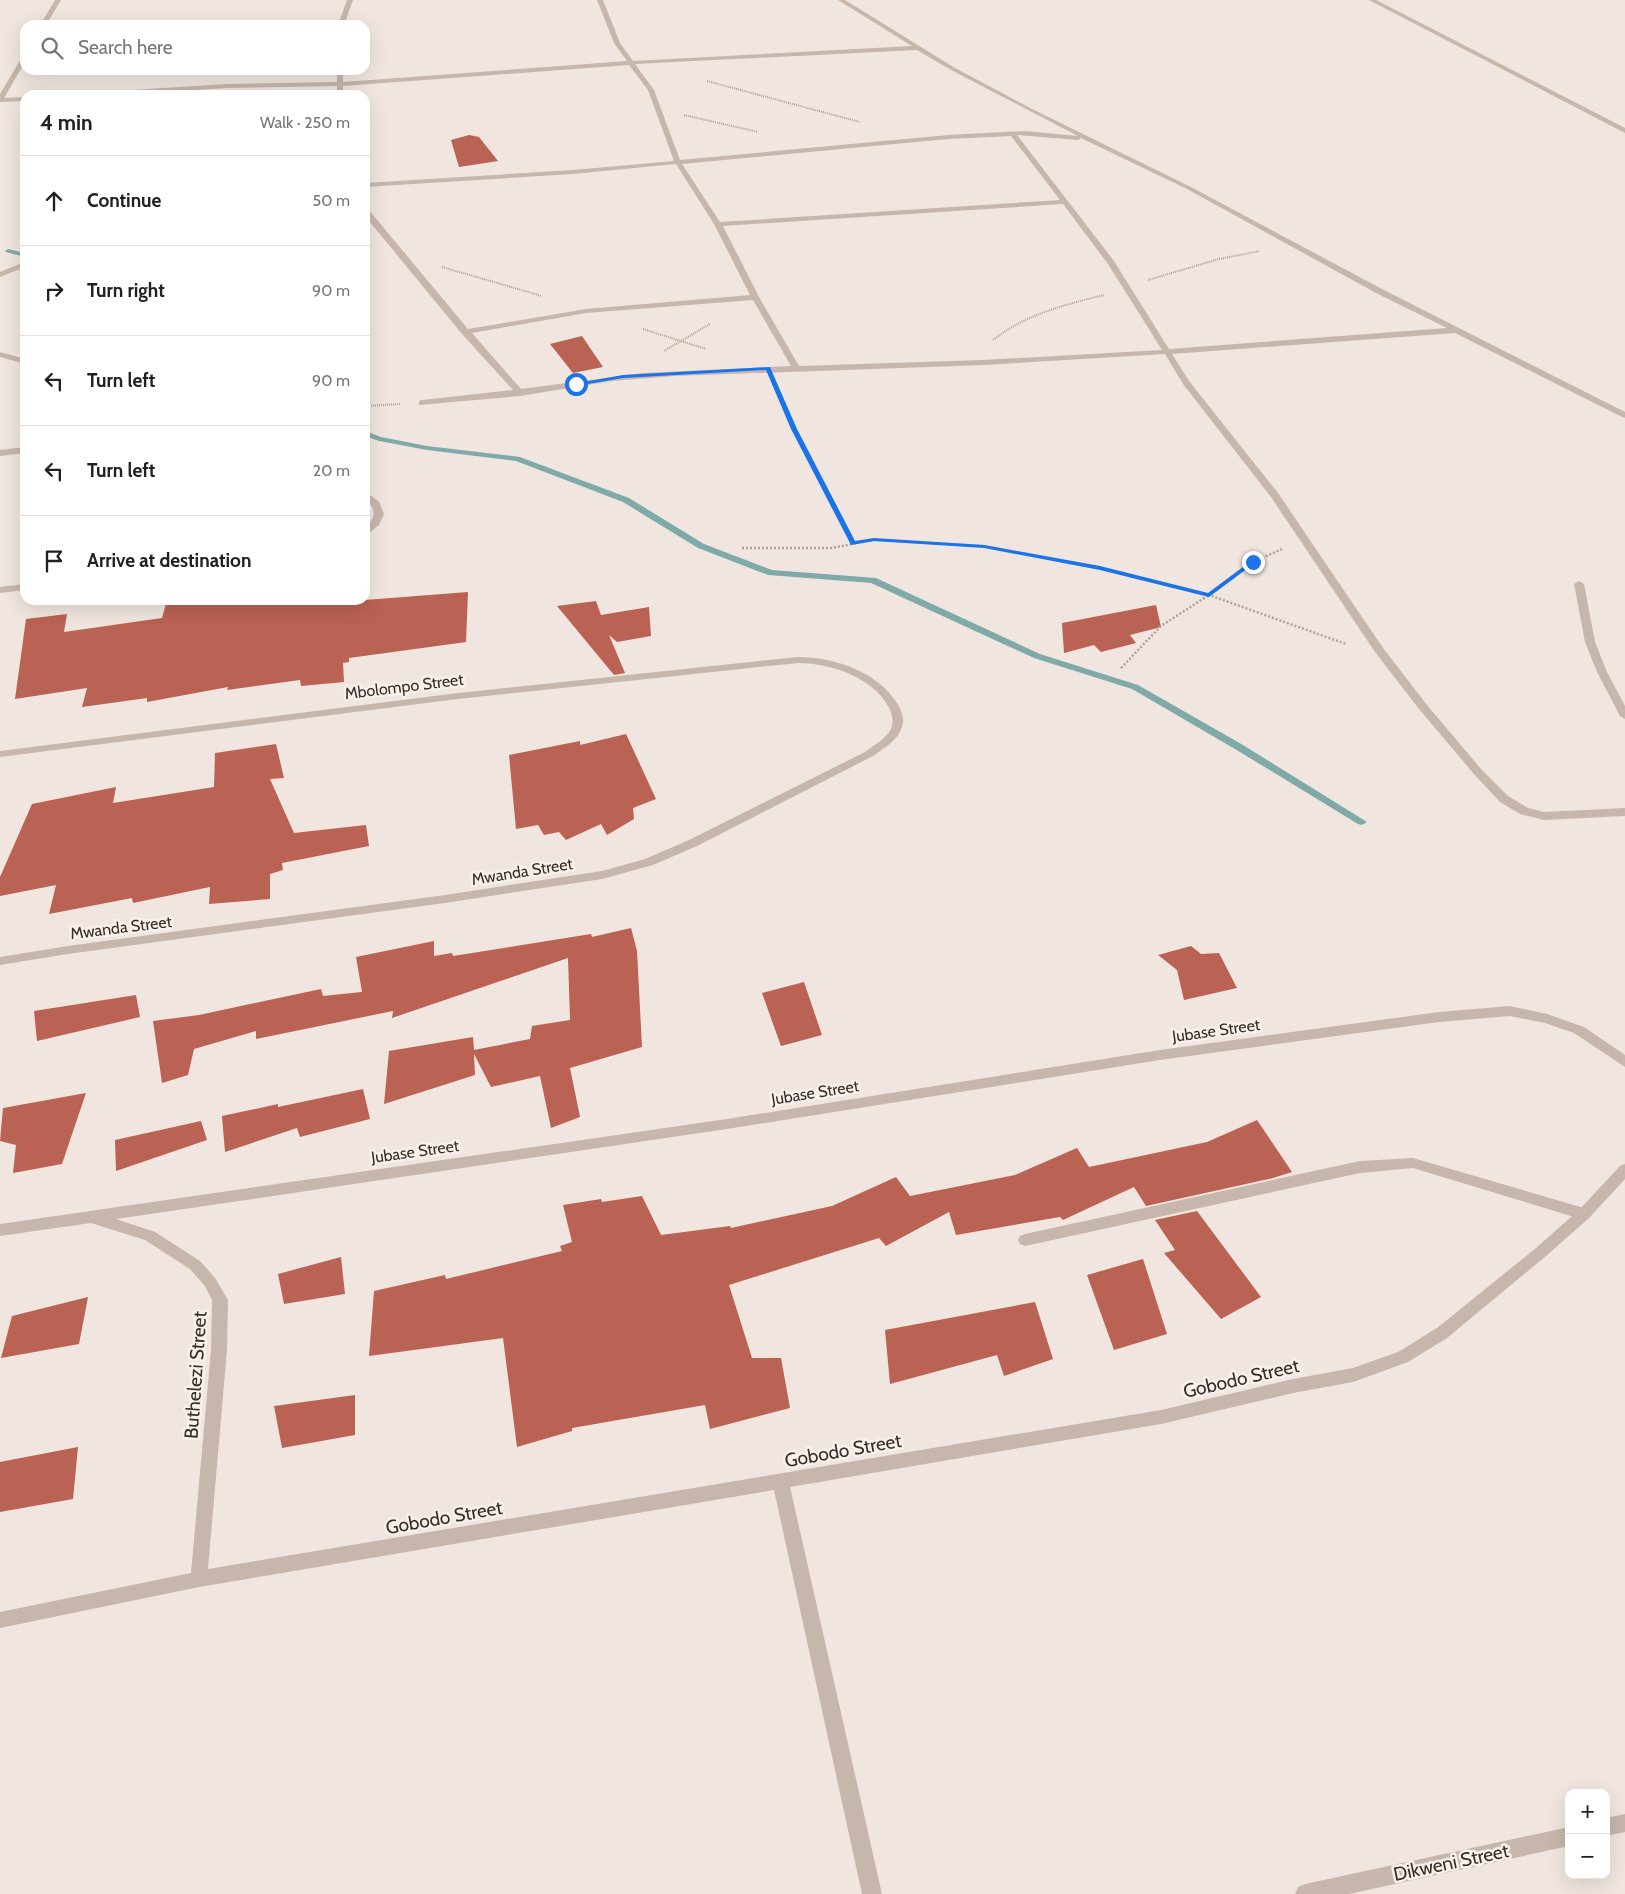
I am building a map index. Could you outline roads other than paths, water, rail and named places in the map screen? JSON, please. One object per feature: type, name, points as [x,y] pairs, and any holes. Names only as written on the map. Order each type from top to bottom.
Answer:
[{"type":"street","points":[[46,20],[58,0]]},
{"type":"street","points":[[343,20],[350,0]]},
{"type":"street","points":[[600,0],[617,43],[651,90],[678,163],[718,224],[755,297],[796,367]]},
{"type":"street","points":[[841,0],[918,48],[1028,109],[1189,188],[1379,291],[1625,415]]},
{"type":"street","points":[[1372,0],[1625,131]]},
{"type":"street","points":[[160,90],[237,85],[340,84],[632,62],[918,48]]},
{"type":"street","points":[[0,100],[20,65]]},
{"type":"street","points":[[340,75],[340,90]]},
{"type":"street","points":[[0,100],[20,99]]},
{"type":"street","points":[[1013,134],[1111,263],[1186,382],[1276,495],[1384,657],[1459,750],[1504,799],[1524,811],[1544,816],[1625,812]]},
{"type":"street","points":[[370,185],[573,172],[923,139],[1046,134],[1090,140]]},
{"type":"street","points":[[718,224],[1065,202]]},
{"type":"street","points":[[370,217],[465,332],[520,393]]},
{"type":"street","points":[[0,275],[20,266]]},
{"type":"street","points":[[465,332],[572,313],[755,297]]},
{"type":"street","points":[[422,403],[476,399],[623,376],[768,368],[915,365],[1168,352],[1457,330]]},
{"type":"street","points":[[0,354],[20,360]]},
{"type":"street","points":[[0,453],[20,451]]},
{"type":"street","points":[[370,497],[380,511],[379,520],[370,528]]},
{"type":"street","points":[[1579,584],[1590,642],[1602,672],[1625,716]]},
{"type":"street","points":[[0,590],[20,588]]},
{"type":"street","name":"Mbolompo Street","points":[[0,754],[477,693],[729,666],[812,660]]},
{"type":"street","name":"Mwanda Street","points":[[0,961],[68,950],[455,898],[602,875],[649,862],[693,843],[869,754],[886,742],[895,731],[898,718],[890,700],[876,686],[841,667],[812,660]]},
{"type":"street","name":"Jubase Street","points":[[0,1230],[727,1124],[1160,1055],[1439,1017],[1510,1011],[1547,1019],[1579,1030],[1625,1062]]},
{"type":"street","points":[[1025,1240],[1360,1167],[1413,1162],[1584,1214]]},
{"type":"street","name":"Gobodo Street","points":[[0,1620],[199,1579],[1162,1417],[1293,1386],[1353,1375],[1403,1357],[1442,1333],[1584,1214],[1625,1170]]},
{"type":"street","name":"Buthelezi Street","points":[[93,1217],[150,1236],[195,1265],[210,1282],[220,1300],[219,1350],[199,1579]]},
{"type":"street","points":[[780,1481],[872,1894]]},
{"type":"street","points":[[1610,1826],[1625,1823]]},
{"type":"street","name":"Dikweni Street","points":[[1305,1894],[1565,1837]]},
{"type":"waterway","points":[[8,251],[20,254]]},
{"type":"waterway","points":[[370,435],[379,439],[427,448],[517,459],[626,500],[701,546],[771,573],[873,580],[1037,656],[1135,687],[1239,747],[1362,822]]}]
